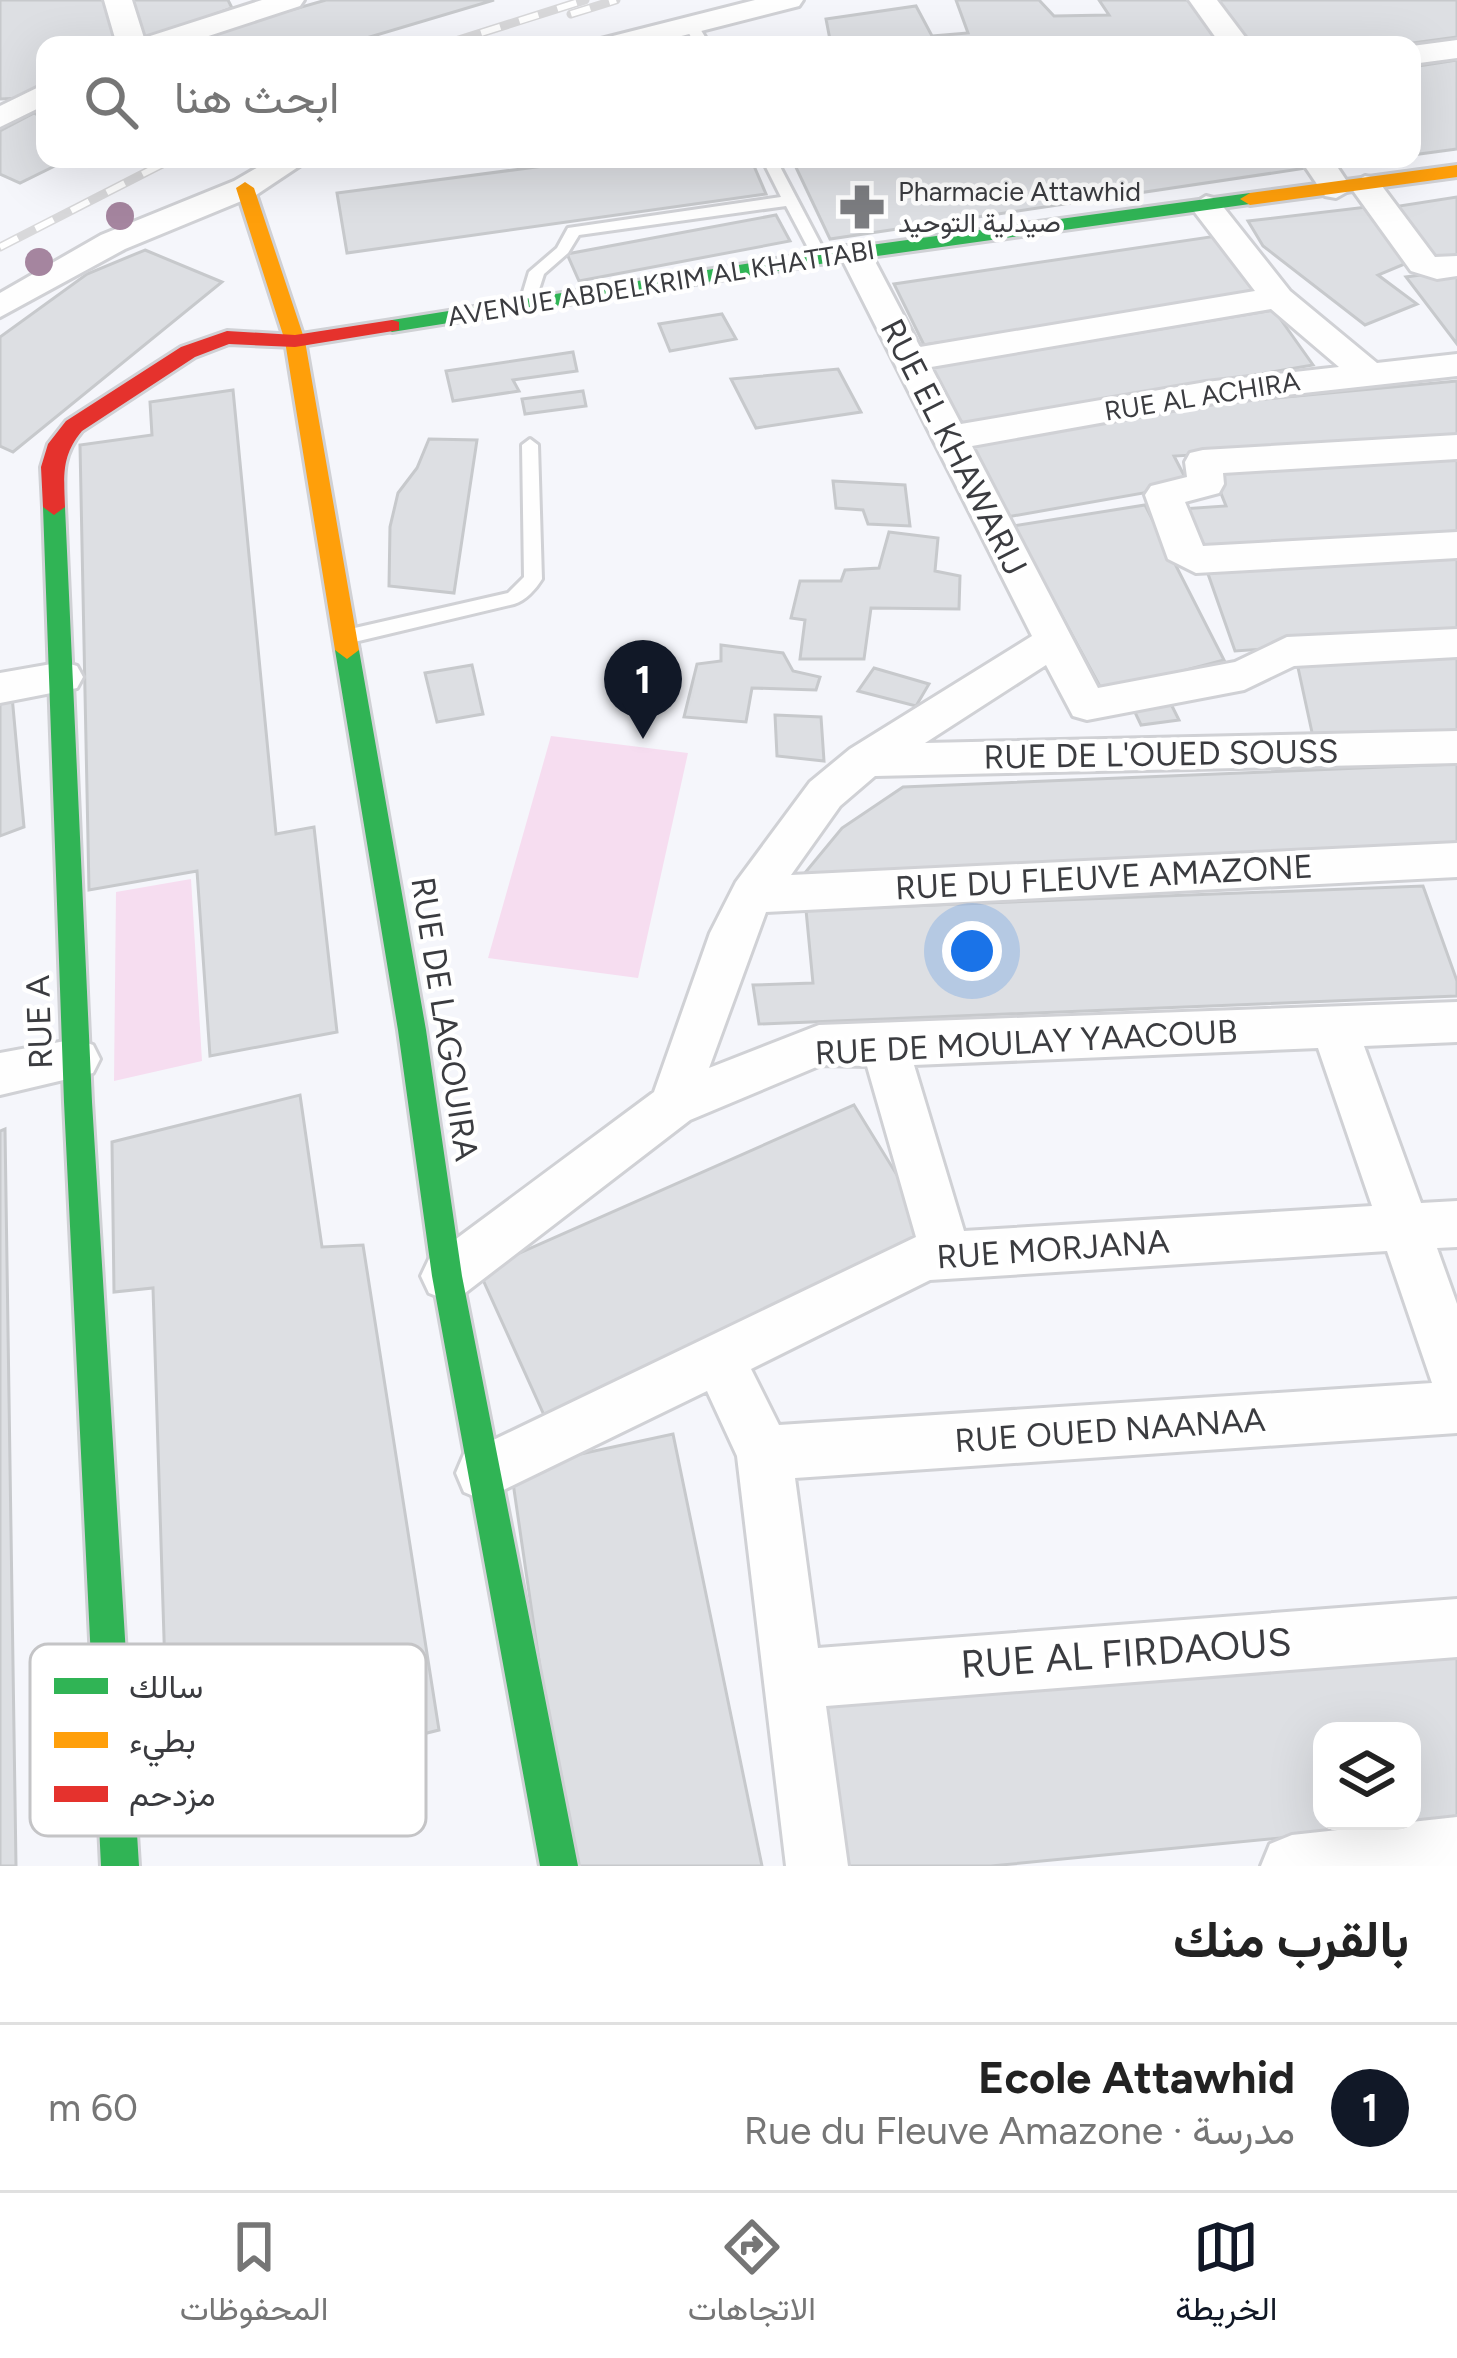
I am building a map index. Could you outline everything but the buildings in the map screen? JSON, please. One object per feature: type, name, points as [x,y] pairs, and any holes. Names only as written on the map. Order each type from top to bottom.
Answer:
[{"type":"street","points":[[118,0],[129,36]]},
{"type":"street","points":[[174,36],[249,6],[290,0]]},
{"type":"street","points":[[696,34],[789,0]]},
{"type":"street","points":[[1203,0],[1229,36]]},
{"type":"street","points":[[1421,54],[1457,49]]},
{"type":"street","points":[[0,118],[36,98]]},
{"type":"street","points":[[0,307],[113,242],[245,188],[279,168]]},
{"type":"street","points":[[1327,168],[1423,264],[1437,269],[1457,266]]},
{"type":"street","name":"AVENUE ABDELKRIM AL KHATTABI","points":[[295,341],[837,255],[1457,171]]},
{"type":"street","name":"RUE DE LAGOUIRA","points":[[245,188],[295,341],[412,1030],[447,1276],[559,1866]]},
{"type":"street","points":[[1206,206],[1278,298],[1366,372]]},
{"type":"street","name":"RUE EL KHAWARIJ","points":[[837,255],[908,360],[1113,756]]},
{"type":"street","points":[[908,360],[1278,298]]},
{"type":"street","name":"RUE A","points":[[108,1644],[76,1059],[52,467],[59,444],[74,426],[206,343],[256,336],[295,341]]},
{"type":"street","name":"RUE AL ACHIRA","points":[[948,438],[1206,393],[1457,365]]},
{"type":"street","points":[[1457,447],[1202,461],[1207,484],[1164,495],[1181,550],[1196,560],[1457,545]]},
{"type":"street","points":[[674,1105],[733,933],[752,895],[825,794],[865,760],[1054,641]]},
{"type":"street","points":[[1087,705],[1252,672],[1287,652],[1457,643]]},
{"type":"street","points":[[0,688],[63,677]]},
{"type":"street","points":[[1224,679],[1253,753]]},
{"type":"street","name":"RUE DE L'OUED SOUSS","points":[[865,760],[1457,747]]},
{"type":"street","name":"RUE DU FLEUVE AMAZONE","points":[[752,895],[1457,860]]},
{"type":"street","name":"RUE DE MOULAY YAACOUB","points":[[447,1276],[674,1105],[819,1045],[1457,1022]]},
{"type":"street","points":[[1334,1027],[1457,1378]]},
{"type":"street","points":[[885,1046],[946,1254]]},
{"type":"street","points":[[0,1074],[76,1059]]},
{"type":"street","name":"RUE MORJANA","points":[[483,1472],[908,1262],[946,1254],[1457,1224]]},
{"type":"street","points":[[718,1358],[764,1453],[817,1866]]},
{"type":"street","name":"RUE OUED NAANAA","points":[[764,1453],[1457,1407]]},
{"type":"street","name":"RUE AL FIRDAOUS","points":[[795,1679],[1457,1628]]},
{"type":"street","name":"RUE A","points":[[118,1836],[120,1866]]},
{"type":"street","points":[[1292,1866],[1457,1848]]},
{"type":"lane","points":[[773,168],[788,201],[837,255]]},
{"type":"lane","points":[[527,302],[537,272],[563,250],[573,231],[788,201]]},
{"type":"lane","points":[[345,637],[514,598],[532,579],[530,445]]},
{"type":"shaded area","points":[[551,736],[688,753],[638,978],[488,958]]},
{"type":"shaded area","points":[[191,879],[202,1061],[114,1081],[116,892]]},
{"type":"railway","points":[[471,36],[585,0]]},
{"type":"railway","points":[[571,14],[616,0]]},
{"type":"railway","points":[[0,247],[154,168]]},
{"type":"traffic: fast","points":[[392,326],[820,258],[1250,199]]},
{"type":"traffic: fast","points":[[54,507],[78,1102],[108,1644]]},
{"type":"traffic: fast","points":[[347,650],[412,1030],[447,1276],[559,1866]]},
{"type":"traffic: fast","points":[[118,1836],[120,1866]]},
{"type":"traffic: slow","points":[[1250,199],[1457,171]]},
{"type":"traffic: slow","points":[[245,188],[295,341],[347,650]]},
{"type":"traffic: jam","points":[[54,507],[52,467],[59,444],[74,426],[188,352],[227,337],[295,341],[392,326]]},
{"type":"place","name":"Pharmacie Attawhid صيدلية التوحيد","points":[[862,207]]},
{"type":"place","name":"Ecole Attawhid","points":[[643,739]]}]
